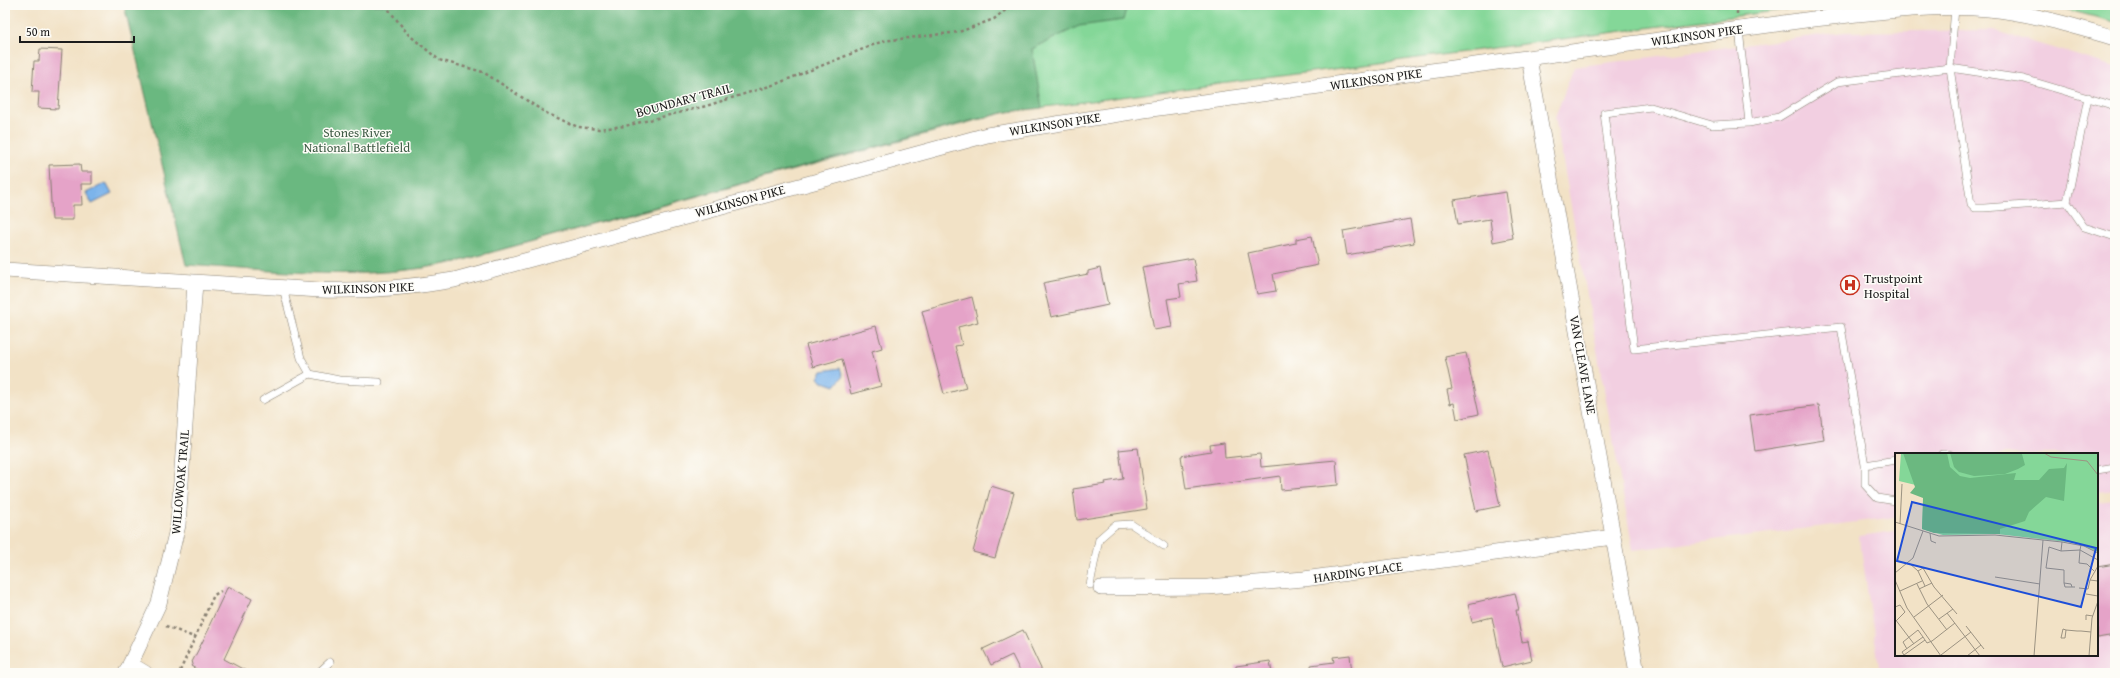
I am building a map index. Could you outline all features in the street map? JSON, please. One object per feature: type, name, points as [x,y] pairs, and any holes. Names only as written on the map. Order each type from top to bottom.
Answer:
[{"type":"street","name":"WILKINSON PIKE","points":[[5,270],[283,288],[358,291],[390,289],[454,280],[987,134],[1137,111],[1739,29],[1888,11],[1955,8],[1987,9],[2036,16],[2115,38]]},
{"type":"street","name":"VAN CLEAVE LANE","points":[[1529,58],[1637,673]]},
{"type":"street","name":"WILLOWOAK TRAIL","points":[[128,668],[158,603],[178,525],[195,283]]},
{"type":"street","name":"HARDING PLACE","points":[[1095,586],[1208,587],[1304,579],[1613,537]]},
{"type":"street","points":[[128,668],[145,673]]},
{"type":"lane","points":[[1955,8],[1950,68],[1970,204],[1975,208],[1984,208],[2067,202]]},
{"type":"lane","points":[[1739,29],[1749,123]]},
{"type":"lane","points":[[1895,501],[1877,498],[1865,485],[1865,465],[1841,327],[1634,349],[1604,113],[1651,107],[1712,125],[1749,123],[1779,117],[1837,82],[1950,68],[2024,79],[2115,106]]},
{"type":"lane","points":[[2088,97],[2067,202],[2084,227],[2115,237]]},
{"type":"lane","points":[[283,288],[301,358],[310,374]]},
{"type":"lane","points":[[263,400],[310,374],[339,380],[379,382]]},
{"type":"lane","points":[[1865,465],[1895,460]]},
{"type":"lane","points":[[2098,470],[2115,467]]},
{"type":"lane","points":[[1095,586],[1099,539],[1115,525],[1132,524],[1164,546]]},
{"type":"lane","points":[[318,673],[330,662]]},
{"type":"path","name":"BOUNDARY TRAIL","points":[[385,5],[408,34],[439,60],[483,72],[546,113],[578,126],[599,129],[625,126],[706,106],[776,84],[883,41],[959,32],[994,20],[1012,5]]},
{"type":"path","points":[[180,671],[214,595],[221,592]]},
{"type":"path","points":[[166,626],[196,638]]},
{"type":"shaded area","name":"Trustpoint Hospital","points":[[1993,30],[2115,67],[2115,490],[2098,492],[2098,453],[1895,453],[1895,517],[1633,550],[1555,117],[1574,67],[1844,32]]},
{"type":"shaded area","points":[[2115,500],[2115,673],[1880,673],[1859,536],[1895,531],[1895,656],[2098,656],[2098,502]]},
{"type":"green space","name":"Stones River National Battlefield","points":[[124,5],[1127,5],[1123,20],[1079,26],[1032,49],[1042,108],[1007,112],[961,123],[456,262],[389,272],[321,273],[186,265]]},
{"type":"green space","name":"Stones River National Battlefield","points":[[134,5],[1821,5],[1007,112],[456,262],[406,270],[323,273]]},
{"type":"green space","points":[[2049,5],[2115,5],[2115,22]]},
{"type":"water","points":[[106,183],[112,194],[92,204],[86,193]]},
{"type":"water","points":[[840,368],[843,376],[835,386],[821,381],[818,378],[822,371]]},
{"type":"building","points":[[40,49],[62,50],[58,109],[38,108],[39,92],[32,92],[34,61],[39,61]]},
{"type":"building","points":[[80,164],[81,172],[92,172],[92,184],[81,184],[82,205],[73,205],[73,220],[52,220],[49,165]]},
{"type":"building","points":[[1506,192],[1513,238],[1493,242],[1490,219],[1458,224],[1454,200]]},
{"type":"building","points":[[1410,219],[1414,243],[1347,255],[1343,231]]},
{"type":"building","points":[[1312,236],[1318,265],[1273,274],[1276,291],[1257,294],[1248,253],[1296,243],[1296,239]]},
{"type":"building","points":[[1193,258],[1197,281],[1179,284],[1181,297],[1167,299],[1172,327],[1154,330],[1142,267]]},
{"type":"building","points":[[1100,268],[1108,305],[1051,317],[1043,283],[1088,274],[1088,271]]},
{"type":"building","points":[[972,297],[978,322],[958,327],[962,345],[955,346],[966,388],[944,394],[922,311]]},
{"type":"building","points":[[876,326],[882,348],[872,351],[881,386],[851,394],[842,359],[813,367],[806,345]]},
{"type":"building","points":[[1466,353],[1479,414],[1457,419],[1454,403],[1450,404],[1447,390],[1452,389],[1445,357]]},
{"type":"building","points":[[1819,405],[1824,440],[1755,451],[1750,415]]},
{"type":"building","points":[[1224,443],[1225,458],[1260,454],[1261,467],[1336,460],[1338,485],[1281,490],[1280,476],[1186,489],[1181,456],[1211,451],[1210,445]]},
{"type":"building","points":[[1138,448],[1147,509],[1077,520],[1073,489],[1106,484],[1105,482],[1123,479],[1119,450]]},
{"type":"building","points":[[1488,450],[1500,506],[1476,511],[1464,455]]},
{"type":"building","points":[[991,486],[1014,493],[995,558],[973,552]]},
{"type":"building","points":[[2115,564],[2115,635],[2098,638],[2098,567]]},
{"type":"building","points":[[228,586],[252,599],[224,659],[250,673],[203,673],[191,666],[193,663],[192,662],[210,627],[209,626]]},
{"type":"building","points":[[1515,593],[1519,610],[1516,610],[1522,642],[1528,641],[1532,660],[1502,667],[1492,617],[1472,622],[1468,604]]},
{"type":"building","points":[[1023,630],[1043,673],[1021,673],[1012,655],[991,665],[983,649]]},
{"type":"building","points":[[1350,655],[1352,673],[1312,673],[1311,665],[1334,662],[1333,657]]},
{"type":"building","points":[[1270,661],[1272,673],[1236,673],[1236,666]]},
{"type":"place","name":"Trustpoint Hospital","points":[[1850,285]]}]
